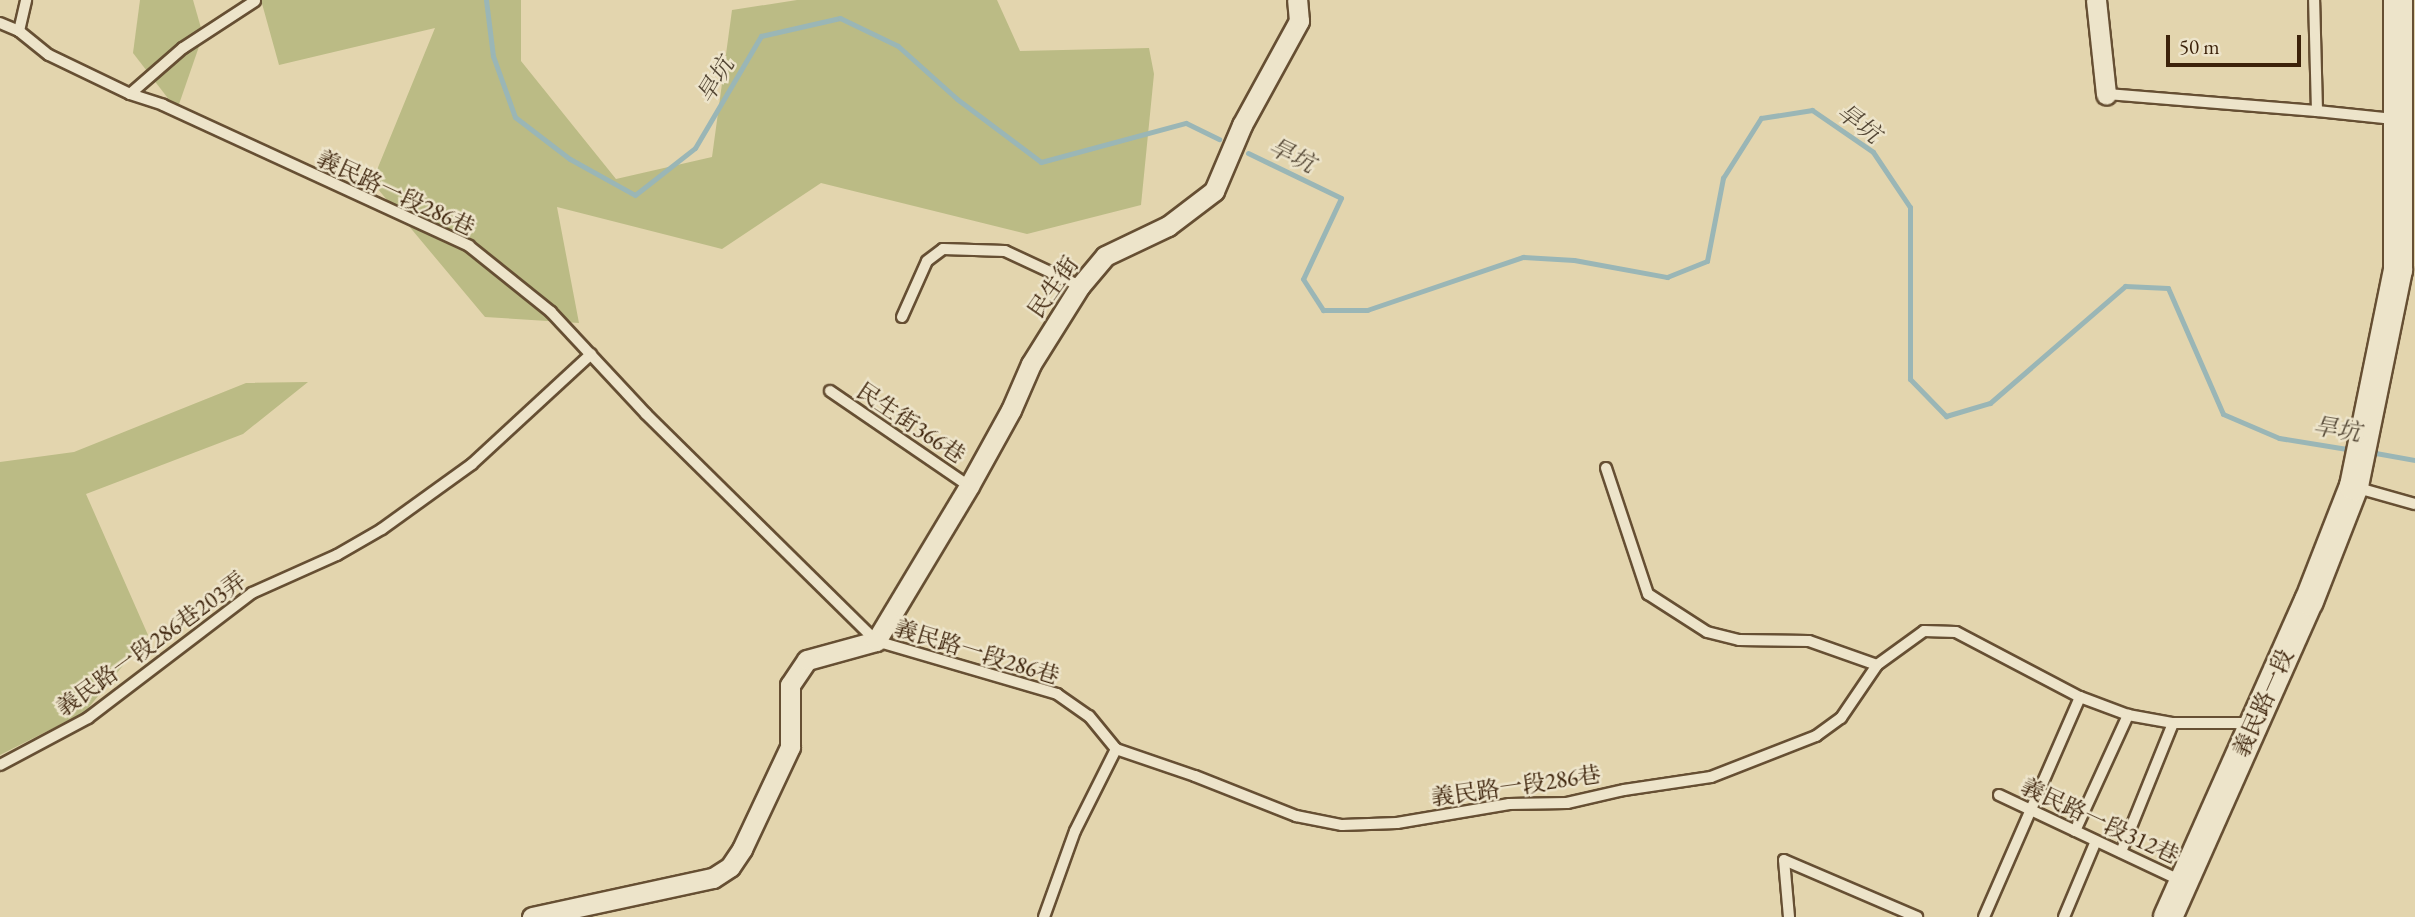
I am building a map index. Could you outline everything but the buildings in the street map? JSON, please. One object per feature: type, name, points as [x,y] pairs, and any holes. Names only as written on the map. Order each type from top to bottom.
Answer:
[{"type":"street","name":"民生街","points":[[876,641],[970,486],[1011,410],[1031,364],[1080,286],[1105,256],[1168,226],[1214,191],[1242,125],[1298,21],[1297,0]]},
{"type":"street","points":[[2096,0],[2106,94]]},
{"type":"street","points":[[2398,0],[2398,120],[2406,268]]},
{"type":"street","name":"義民路一段","points":[[2168,917],[2309,601],[2354,486],[2406,268]]},
{"type":"street","points":[[532,917],[713,878],[730,867],[742,849],[789,747],[789,685],[807,660],[876,641]]},
{"type":"lane","points":[[19,31],[26,0]]},
{"type":"lane","points":[[2314,0],[2317,111]]},
{"type":"lane","points":[[130,94],[183,48],[255,1]]},
{"type":"lane","name":"義民路一段286巷","points":[[0,23],[19,31],[49,55],[130,94],[163,105],[469,246],[551,312],[646,414],[876,641],[1057,694],[1089,716],[1116,749],[1195,776],[1296,816],[1342,825],[1397,823],[1509,804],[1567,803],[1623,790],[1711,777],[1816,736],[1841,718],[1877,665],[1924,631],[1956,632],[2080,697],[2128,715],[2173,723],[2254,723]]},
{"type":"lane","points":[[2106,94],[2398,120]]},
{"type":"lane","points":[[902,317],[927,261],[943,249],[1004,251],[1080,286]]},
{"type":"lane","name":"義民路一段286巷203弄","points":[[0,765],[88,718],[251,593],[337,555],[382,530],[472,464],[591,354]]},
{"type":"lane","name":"民生街366巷","points":[[830,391],[970,486]]},
{"type":"lane","points":[[1606,468],[1648,594],[1707,632],[1739,640],[1809,641],[1877,665]]},
{"type":"lane","points":[[2354,486],[2415,504]]},
{"type":"lane","points":[[1984,917],[2080,697]]},
{"type":"lane","points":[[2075,831],[2128,715]]},
{"type":"lane","points":[[2121,852],[2173,723]]},
{"type":"lane","points":[[1044,917],[1075,831],[1116,749]]},
{"type":"lane","name":"義民路一段312巷","points":[[1999,795],[2184,881]]},
{"type":"lane","points":[[2064,917],[2096,841]]},
{"type":"lane","points":[[1789,917],[1784,860],[1917,917]]},
{"type":"green space","points":[[140,0],[193,0],[203,35],[177,110],[133,53]]},
{"type":"green space","points":[[261,0],[521,0],[521,61],[616,179],[712,157],[732,10],[797,0],[997,0],[1020,51],[1149,48],[1154,74],[1141,205],[1027,234],[821,183],[722,249],[557,207],[579,323],[485,317],[372,182],[435,28],[279,65]]},
{"type":"green space","points":[[308,382],[243,434],[86,494],[148,635],[85,712],[0,755],[0,462],[74,452],[246,383]]},
{"type":"waterway","name":"旱坑","points":[[486,0],[493,56],[515,117],[570,159],[635,195],[695,148],[761,36],[840,18],[898,46],[957,99],[1041,162],[1186,123],[1219,139]]},
{"type":"waterway","name":"旱坑","points":[[1248,153],[1341,198],[1303,279],[1323,310],[1367,310],[1523,257],[1574,260],[1667,277],[1707,261],[1723,178],[1761,118],[1812,110],[1873,152],[1910,207],[1910,379],[1946,416],[1990,403],[2125,286],[2168,288],[2223,414],[2279,438],[2353,450]]},
{"type":"waterway","name":"旱坑","points":[[2370,452],[2415,460]]}]
